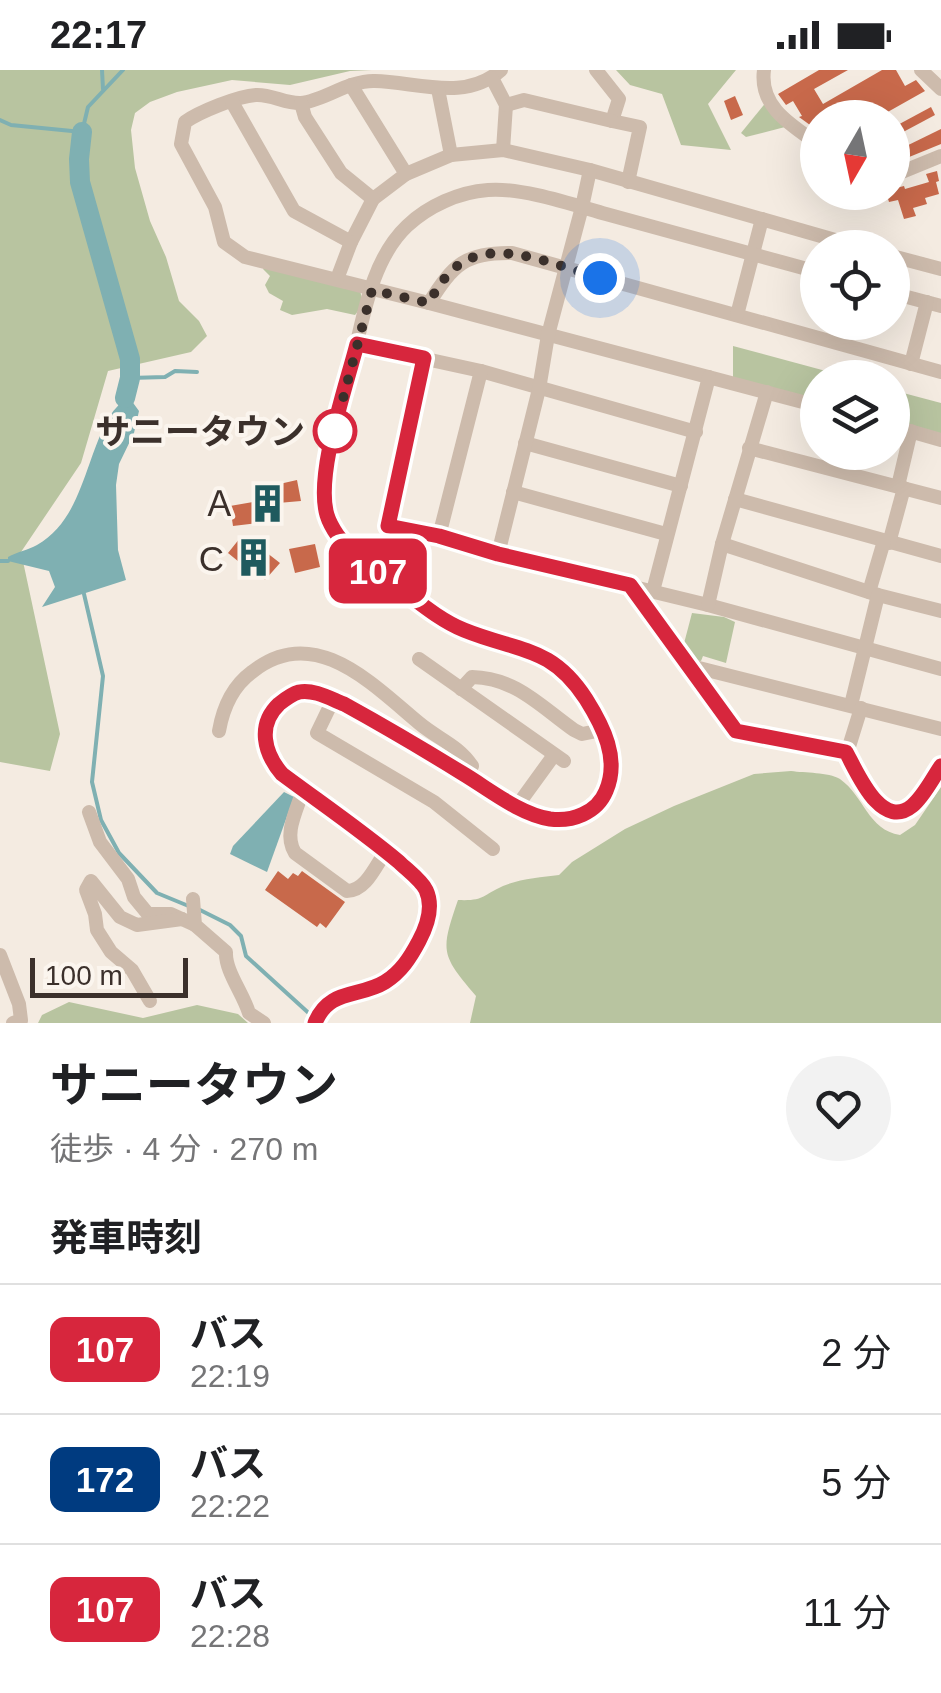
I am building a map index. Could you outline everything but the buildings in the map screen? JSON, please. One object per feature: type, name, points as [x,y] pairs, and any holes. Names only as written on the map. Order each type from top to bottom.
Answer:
[{"type":"street","points":[[596,70],[619,98],[612,121]]},
{"type":"street","points":[[764,70],[764,93],[772,108],[800,131]]},
{"type":"street","points":[[920,70],[941,89]]},
{"type":"street","points":[[502,150],[506,106],[496,74],[480,84],[438,89],[372,80],[301,103],[256,94],[201,111],[185,122],[181,144],[214,207],[224,242],[246,256],[800,401]]},
{"type":"street","points":[[351,85],[406,174]]},
{"type":"street","points":[[438,89],[451,155]]},
{"type":"street","points":[[506,106],[524,100],[640,127],[628,182]]},
{"type":"street","points":[[232,102],[294,211],[350,242]]},
{"type":"street","points":[[301,103],[305,117],[342,173],[373,200]]},
{"type":"street","points":[[337,278],[350,242],[373,200],[406,174],[451,155],[502,150],[590,170],[800,230]]},
{"type":"street","points":[[910,169],[941,156]]},
{"type":"street","points":[[498,554],[590,170]]},
{"type":"street","points":[[317,1019],[325,1006],[340,996],[386,982],[405,966],[430,913],[426,889],[386,851],[282,774],[272,762],[265,746],[265,726],[271,712],[284,699],[299,692],[313,692],[333,700],[537,816],[566,820],[582,816],[603,798],[612,778],[613,758],[602,730],[588,702],[565,671],[546,657],[476,635],[446,621],[351,552],[327,516],[324,473],[372,290],[385,256],[404,228],[424,212],[456,196],[506,190],[800,267]]},
{"type":"street","points":[[736,315],[762,219]]},
{"type":"street","points":[[429,303],[447,274],[468,258],[494,252],[512,253],[941,372]]},
{"type":"street","points":[[910,261],[941,269]]},
{"type":"street","points":[[911,364],[934,304]]},
{"type":"street","points":[[357,344],[481,371],[696,432]]},
{"type":"street","points":[[424,358],[388,526],[708,605],[941,669]]},
{"type":"street","points":[[439,536],[481,371]]},
{"type":"street","points":[[652,591],[709,377]]},
{"type":"street","points":[[708,605],[767,392]]},
{"type":"street","points":[[941,440],[912,431],[874,594],[846,752],[869,794],[886,809],[900,812],[916,803],[941,766]]},
{"type":"street","points":[[525,443],[680,486]]},
{"type":"street","points":[[749,448],[941,498]]},
{"type":"street","points":[[513,492],[666,534]]},
{"type":"street","points":[[735,500],[941,556]]},
{"type":"street","points":[[722,544],[874,594],[941,610]]},
{"type":"street","points":[[630,585],[736,731],[846,752]]},
{"type":"street","points":[[219,731],[226,704],[244,678],[281,656],[315,654],[356,671],[424,727],[463,752],[472,766],[468,776]]},
{"type":"street","points":[[419,660],[559,758],[517,806]]},
{"type":"street","points":[[687,665],[941,729]]},
{"type":"street","points":[[462,689],[472,678],[510,683],[574,730],[582,734],[602,730]]},
{"type":"street","points":[[333,700],[317,732],[434,802],[492,849]]},
{"type":"street","points":[[303,790],[290,831],[290,844],[296,853],[347,891],[361,887],[386,851]]},
{"type":"street","points":[[90,812],[100,842],[148,914],[191,912]]},
{"type":"street","points":[[150,1001],[132,970],[111,952],[98,930],[86,890],[91,882],[120,917],[137,925],[191,912]]},
{"type":"street","points":[[191,912],[226,952],[226,964],[249,1014],[264,1023]]},
{"type":"street","points":[[0,956],[19,1004],[20,1020],[13,1023]]},
{"type":"green space","points":[[0,70],[372,70],[290,85],[232,80],[177,92],[150,102],[135,113],[131,130],[135,168],[150,221],[179,301],[199,321],[207,336],[191,352],[108,371],[81,463],[21,552],[60,734],[50,771],[0,762]]},
{"type":"green space","points":[[616,70],[736,70],[708,104],[731,150],[681,145],[662,94],[630,85]]},
{"type":"green space","points":[[767,101],[785,127],[746,137],[741,133]]},
{"type":"green space","points":[[264,267],[359,289],[361,306],[355,315],[327,309],[292,315],[280,310],[283,301],[269,293],[265,285],[270,276]]},
{"type":"green space","points":[[733,346],[800,364],[800,397],[733,378]]},
{"type":"green space","points":[[910,395],[941,403],[941,436],[910,428]]},
{"type":"green space","points":[[692,613],[735,622],[726,663],[703,656],[701,661],[691,660],[682,651]]},
{"type":"green space","points":[[791,771],[840,779],[880,827],[900,835],[915,825],[941,787],[941,1023],[470,1023],[476,996],[447,952],[448,931],[458,900],[478,899],[516,882],[559,875],[572,862],[625,829],[674,806],[754,774]]},
{"type":"green space","points":[[69,1002],[143,1018],[197,1005],[238,1014],[248,1023],[38,1023],[42,1015]]},
{"type":"water","points":[[125,398],[139,411],[134,433],[119,464],[116,485],[118,550],[126,580],[42,607],[55,587],[49,571],[8,561],[8,557],[37,545],[64,520],[102,432]]},
{"type":"water","points":[[284,792],[294,797],[267,872],[230,854],[233,846]]},
{"type":"waterway","points":[[102,70],[103,89]]},
{"type":"waterway","points":[[0,120],[11,125],[82,132],[88,107],[123,70]]},
{"type":"waterway","points":[[82,132],[80,182],[130,359],[125,398]]},
{"type":"waterway","points":[[130,378],[197,372]]},
{"type":"waterway","points":[[0,561],[8,561]]},
{"type":"waterway","points":[[84,594],[103,676],[92,782],[101,820],[119,853],[157,893],[191,907]]},
{"type":"waterway","points":[[200,910],[230,925],[241,936],[246,956],[313,1017]]},
{"type":"bus line","name":"107","points":[[315,1023],[325,1006],[340,996],[386,982],[405,966],[430,913],[426,889],[409,871],[282,774],[272,762],[265,746],[265,726],[271,712],[284,699],[299,692],[313,692],[344,704],[537,816],[566,820],[582,816],[603,798],[612,778],[613,758],[602,730],[588,702],[565,671],[546,657],[460,629],[351,552],[338,537],[327,516],[324,473],[357,344],[424,358],[388,526],[630,585],[736,731],[846,752],[869,794],[886,809],[900,812],[916,803],[941,766]]},
{"type":"place","name":"サニータウン","points":[[335,431]]},
{"type":"place","name":"Ａ","points":[[267,503]]},
{"type":"place","name":"C","points":[[254,558]]},
{"type":"route","points":[[335,431],[332,440],[372,290],[429,303],[447,274],[468,258],[494,252],[512,253],[600,278]]}]
